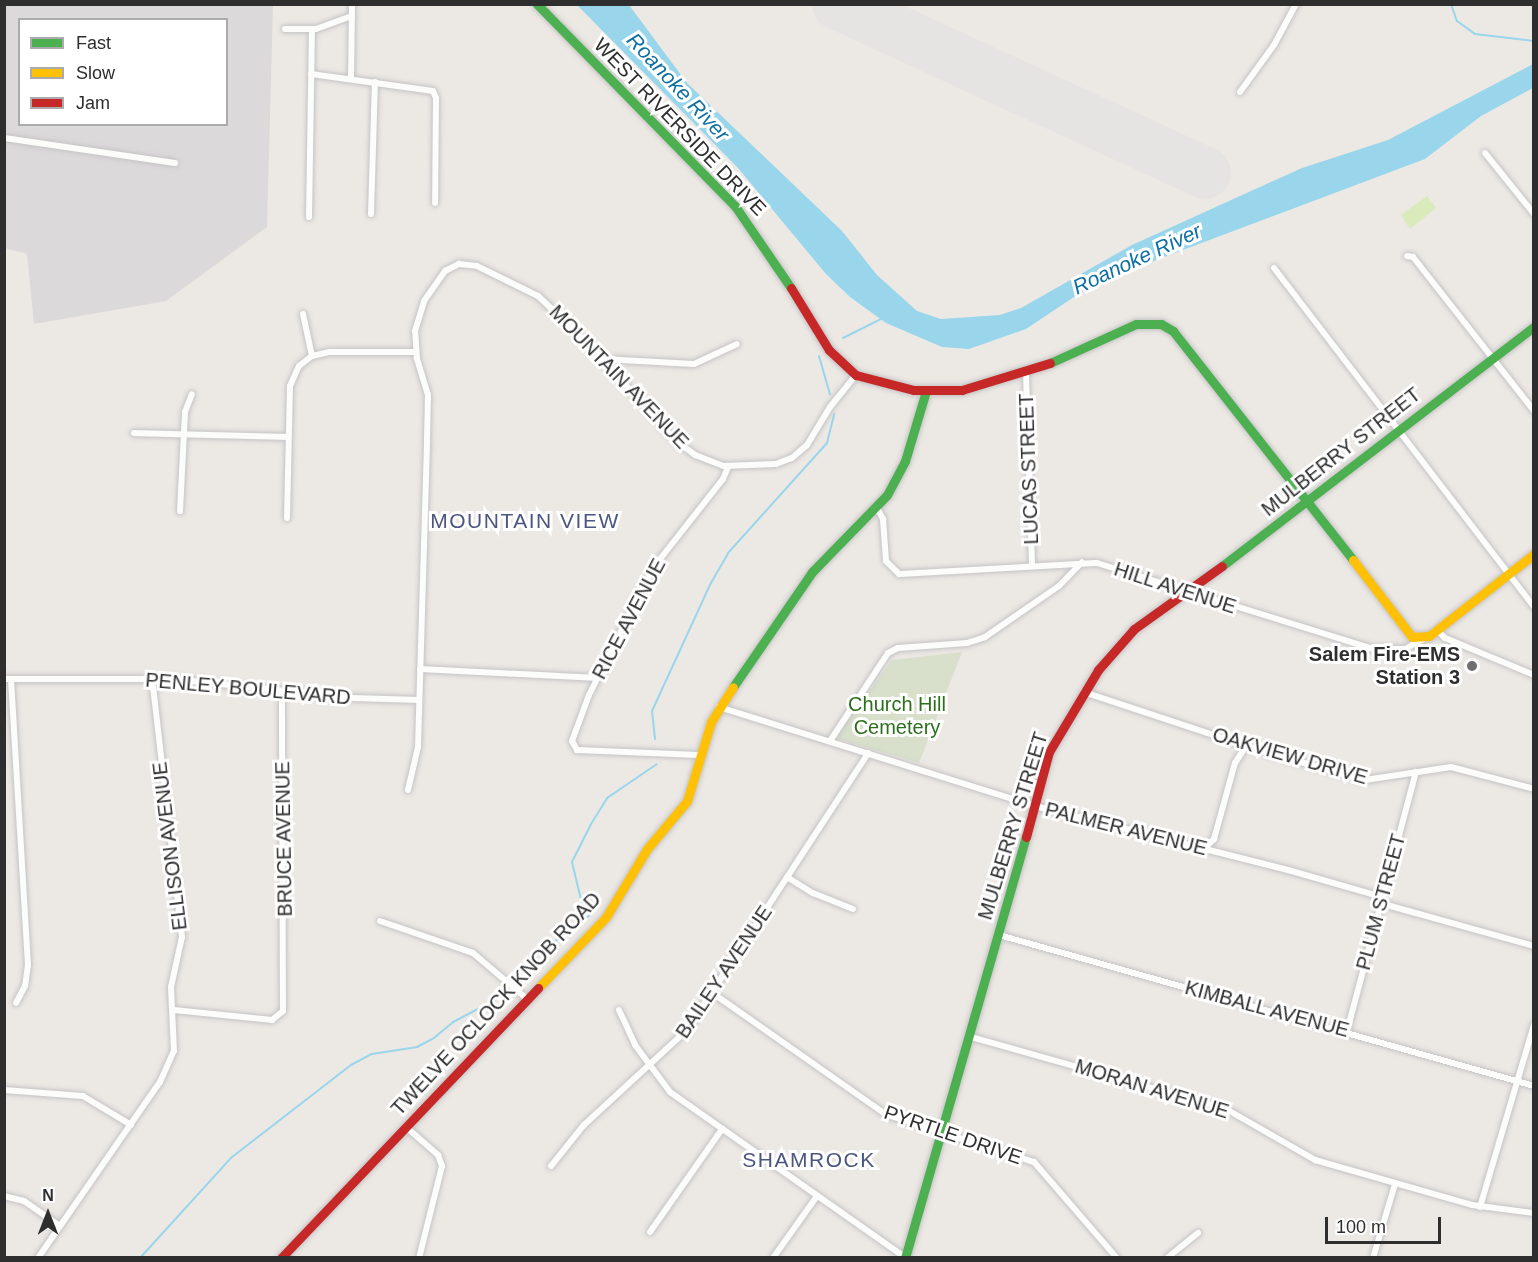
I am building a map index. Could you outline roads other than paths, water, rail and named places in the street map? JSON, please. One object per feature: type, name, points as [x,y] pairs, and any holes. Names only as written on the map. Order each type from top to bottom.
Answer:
[{"type":"street","points":[[351,79],[352,4]]},
{"type":"street","name":"WEST RIVERSIDE DRIVE","points":[[537,4],[735,206],[762,241],[829,351],[856,375],[926,391],[962,390],[1026,373],[1136,324],[1156,323],[1173,331],[1197,358],[1307,504]]},
{"type":"street","points":[[1240,92],[1274,45],[1296,4]]},
{"type":"street","points":[[285,29],[312,29],[352,16]]},
{"type":"street","points":[[309,217],[312,29]]},
{"type":"street","points":[[311,74],[375,82],[435,94],[435,203]]},
{"type":"street","points":[[371,214],[375,82]]},
{"type":"street","points":[[4,138],[175,163]]},
{"type":"street","points":[[1485,153],[1533,214]]},
{"type":"street","points":[[1407,256],[1413,257],[1533,411]]},
{"type":"street","name":"MOUNTAIN AVENUE","points":[[408,790],[418,747],[428,395],[416,352],[418,317],[429,290],[445,271],[466,264],[538,296],[603,359],[680,445],[711,462],[728,467],[776,464],[800,452],[856,375]]},
{"type":"street","points":[[1274,268],[1533,607]]},
{"type":"street","points":[[303,314],[312,356]]},
{"type":"street","name":"MULBERRY STREET","points":[[905,1257],[943,1136],[1055,738],[1084,692],[1120,641],[1307,504],[1533,327]]},
{"type":"street","points":[[603,359],[694,364],[737,344]]},
{"type":"street","points":[[286,518],[287,437],[291,380],[299,366],[312,356],[330,352],[416,352]]},
{"type":"street","name":"LUCAS STREET","points":[[1026,373],[1032,565]]},
{"type":"street","name":"TWELVE OCLOCK KNOB ROAD","points":[[281,1257],[606,917],[647,849],[687,801],[699,755],[719,707],[812,572],[877,508],[905,460],[926,391]]},
{"type":"street","points":[[180,511],[186,408],[192,393]]},
{"type":"street","points":[[134,433],[287,437]]},
{"type":"street","name":"RICE AVENUE","points":[[699,755],[578,750],[572,741],[598,678],[653,568],[723,479],[728,467]]},
{"type":"street","points":[[1307,504],[1408,634],[1423,639],[1533,554]]},
{"type":"street","name":"HILL AVENUE","points":[[877,508],[883,519],[888,566],[899,574],[1082,562],[1105,564],[1373,649],[1405,649],[1423,639]]},
{"type":"street","points":[[830,741],[888,653],[898,648],[967,643],[985,637],[1059,586],[1082,562]]},
{"type":"street","points":[[1437,630],[1445,638],[1533,675]]},
{"type":"street","points":[[420,669],[598,678]]},
{"type":"street","points":[[8,679],[28,965],[16,1003]]},
{"type":"street","name":"PENLEY BOULEVARD","points":[[8,679],[152,679],[419,700]]},
{"type":"street","name":"ELLISON AVENUE","points":[[38,1257],[131,1125],[170,1062],[176,1032],[172,977],[182,937],[152,679]]},
{"type":"street","name":"BRUCE AVENUE","points":[[174,1010],[272,1020],[283,1011],[282,691]]},
{"type":"street","name":"OAKVIEW DRIVE","points":[[1084,692],[1246,746],[1365,780],[1416,772],[1464,768],[1533,789]]},
{"type":"street","name":"PALMER AVENUE","points":[[719,707],[1035,806],[1375,895],[1381,900],[1533,946]]},
{"type":"street","points":[[1205,849],[1214,839],[1235,763],[1246,746]]},
{"type":"street","name":"BAILEY AVENUE","points":[[551,1166],[584,1125],[678,1041],[868,753]]},
{"type":"street","name":"PLUM STREET","points":[[1347,1031],[1416,772]]},
{"type":"street","points":[[788,877],[813,893],[853,909]]},
{"type":"street","points":[[380,921],[473,953],[527,999]]},
{"type":"street","name":"KIMBALL AVENUE","points":[[999,934],[1347,1031],[1533,1086]]},
{"type":"street","name":"PYRTLE DRIVE","points":[[711,992],[870,1105],[943,1136],[1035,1162],[1117,1257]]},
{"type":"street","points":[[619,1010],[649,1067],[670,1092],[905,1257]]},
{"type":"street","points":[[1480,1207],[1533,1025]]},
{"type":"street","name":"MORAN AVENUE","points":[[971,1037],[1226,1110],[1309,1158],[1480,1207],[1533,1213]]},
{"type":"street","points":[[4,1090],[83,1096],[131,1125]]},
{"type":"street","points":[[406,1127],[438,1155],[442,1166],[419,1257]]},
{"type":"street","points":[[650,1232],[722,1129]]},
{"type":"street","points":[[1373,1257],[1395,1184]]},
{"type":"street","points":[[773,1257],[817,1196]]},
{"type":"street","points":[[4,1197],[24,1201],[60,1226]]},
{"type":"street","points":[[1167,1257],[1198,1233]]},
{"type":"water","name":"Roanoke River","points":[[577,5],[629,5],[687,83],[842,231],[877,275],[917,311],[941,319],[1000,315],[1021,308],[1132,245],[1302,168],[1388,140],[1533,64],[1533,88],[1481,116],[1425,159],[1095,283],[1026,329],[969,349],[942,347],[886,323],[850,297],[826,274],[738,168]]},
{"type":"waterway","points":[[1451,4],[1457,21],[1475,34],[1534,41]]},
{"type":"waterway","points":[[843,338],[883,318]]},
{"type":"waterway","points":[[819,356],[830,394]]},
{"type":"waterway","points":[[655,739],[652,711],[711,583],[728,553],[827,443],[834,414]]},
{"type":"waterway","points":[[582,904],[572,862],[591,824],[607,798],[657,764]]},
{"type":"waterway","points":[[515,980],[538,954],[590,915]]},
{"type":"waterway","points":[[140,1258],[232,1157],[351,1065],[372,1054],[417,1047],[434,1038],[453,1022],[495,1000],[506,989]]},
{"type":"place","name":"Salem Fire-EMS Station 3","points":[[1472,666]]},
{"type":"district","name":"MOUNTAIN VIEW","points":[[525,521]]},
{"type":"district","name":"SHAMROCK","points":[[809,1160]]},
{"type":"park label","name":"Church Hill Cemetery","points":[[897,716]]}]
